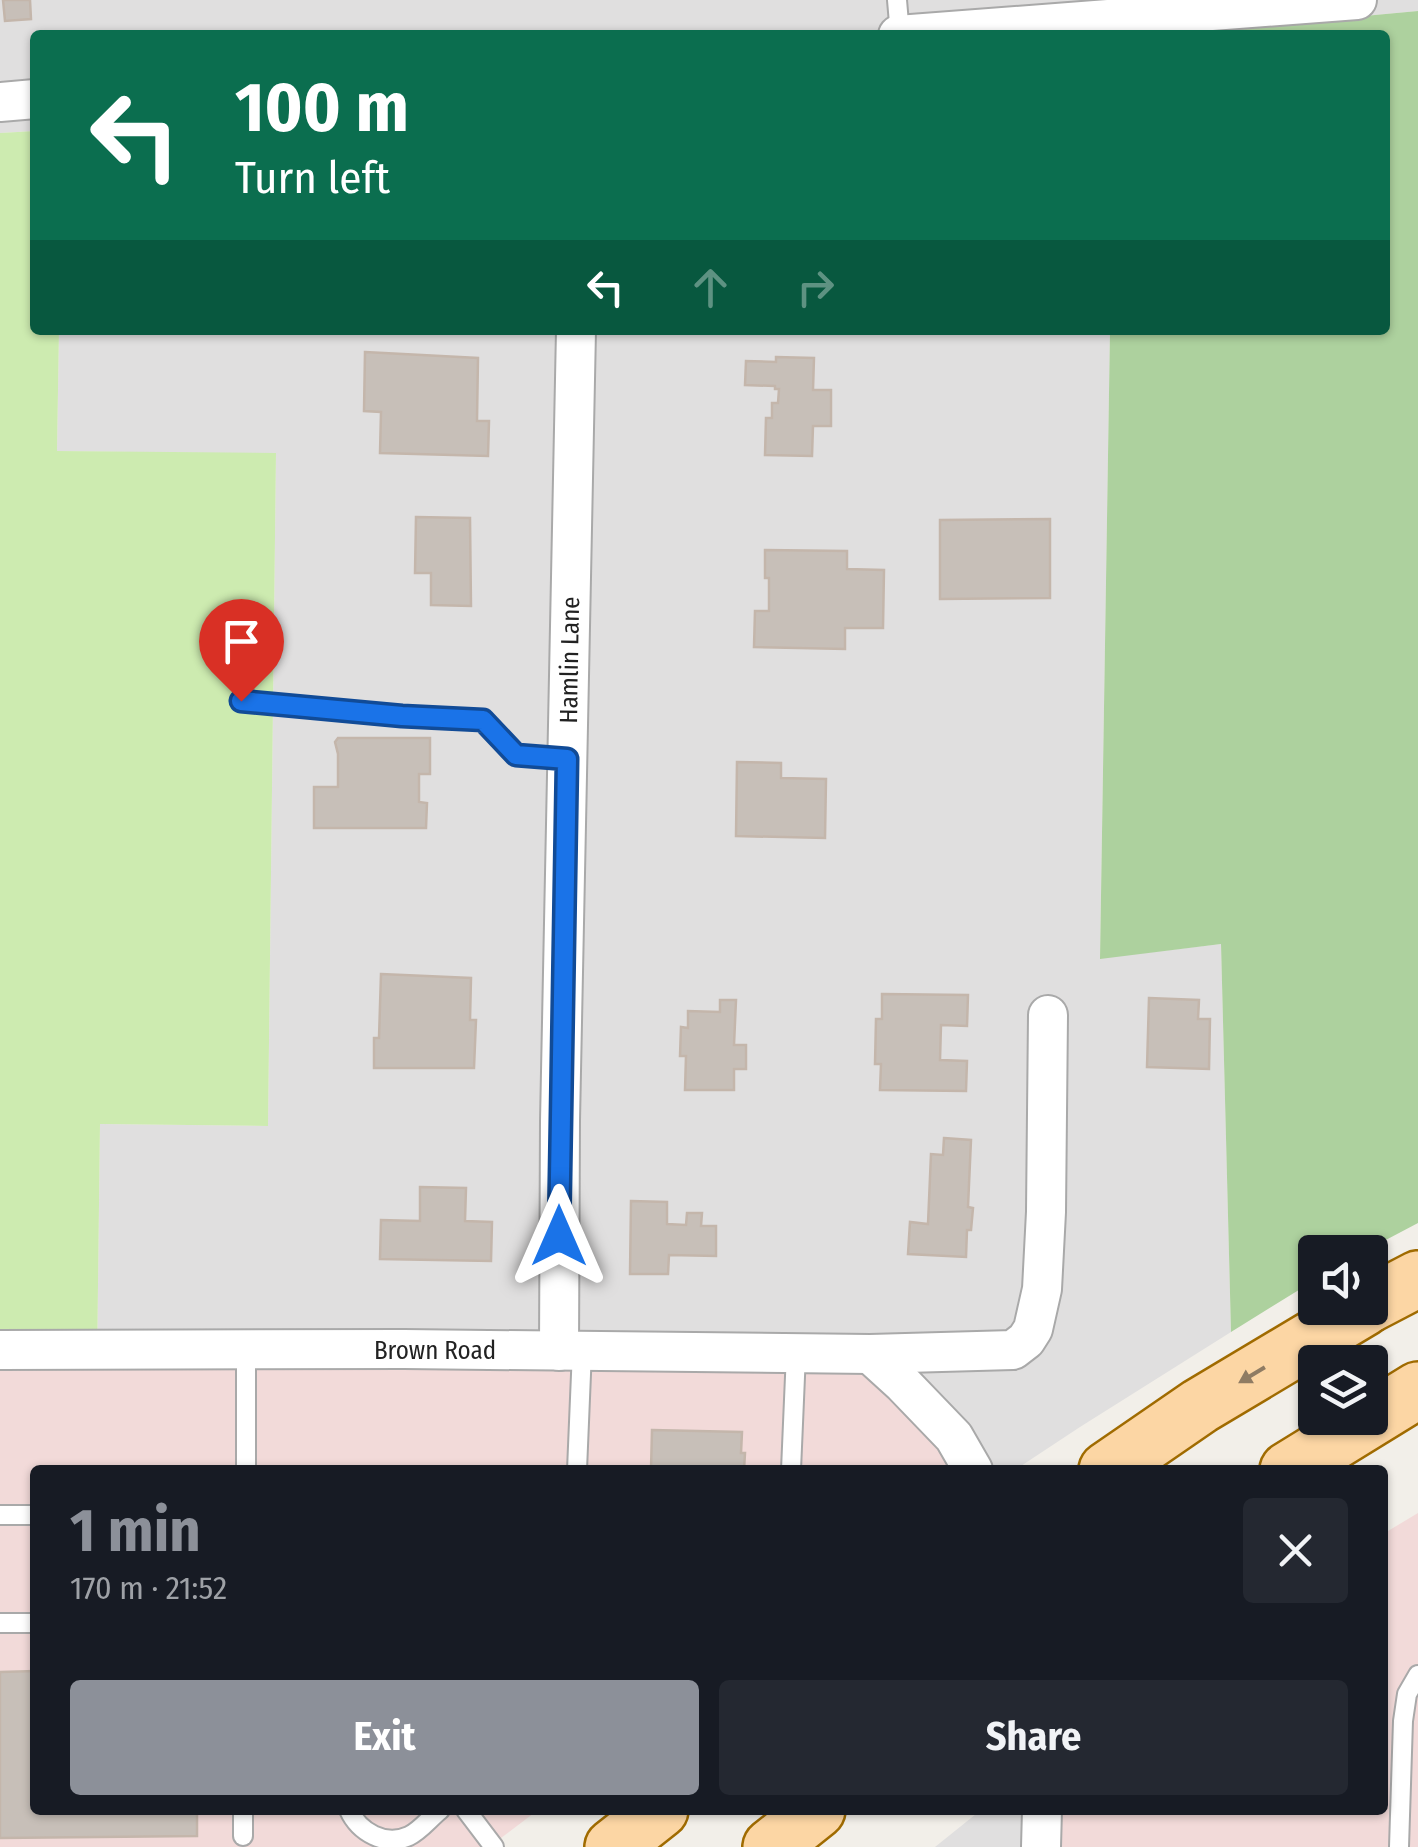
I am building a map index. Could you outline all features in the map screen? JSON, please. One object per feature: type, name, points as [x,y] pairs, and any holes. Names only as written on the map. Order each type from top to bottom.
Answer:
[{"type":"main road","points":[[1388,1294],[1418,1278]]},
{"type":"main road","points":[[1114,1465],[1200,1406],[1335,1325]]},
{"type":"main road","points":[[1296,1465],[1418,1390]]},
{"type":"main road","points":[[1147,1465],[1200,1406]]},
{"type":"main road","points":[[613,1847],[654,1815]]},
{"type":"main road","points":[[770,1847],[812,1815]]},
{"type":"street","points":[[964,30],[1357,0]]},
{"type":"street","points":[[0,102],[30,99]]},
{"type":"street","name":"Hamlin Lane","points":[[570,1350],[560,1103],[576,335]]},
{"type":"street","name":"Brown Road","points":[[0,1350],[870,1354],[1013,1350],[1034,1329],[1042,1289],[1048,1015]]},
{"type":"street","points":[[870,1354],[954,1437],[970,1465]]},
{"type":"street","points":[[1042,1815],[1042,1847]]},
{"type":"lane","points":[[897,0],[899,30]]},
{"type":"lane","points":[[241,701],[483,720],[516,755],[567,759]]},
{"type":"lane","points":[[246,1350],[246,1465]]},
{"type":"lane","points":[[570,1350],[577,1465]]},
{"type":"lane","points":[[791,1465],[796,1353]]},
{"type":"lane","points":[[0,1516],[30,1516]]},
{"type":"lane","points":[[0,1623],[30,1623]]},
{"type":"lane","points":[[1399,1847],[1410,1742],[1407,1694],[1418,1674]]},
{"type":"lane","points":[[243,1815],[243,1836]]},
{"type":"lane","points":[[352,1815],[361,1829],[393,1840],[410,1835],[434,1815]]},
{"type":"lane","points":[[470,1815],[494,1847]]},
{"type":"shaded area","points":[[0,0],[1418,0],[1418,11],[1212,30],[30,30],[30,131],[0,133]]},
{"type":"shaded area","points":[[59,335],[1110,335],[1100,958],[1221,944],[1231,1332],[1023,1465],[991,1465],[876,1371],[97,1366],[100,1124],[268,1126],[276,454],[57,451]]},
{"type":"shaded area","points":[[0,1365],[877,1371],[991,1465],[30,1465],[30,1815],[531,1815],[489,1847],[0,1847]]},
{"type":"shaded area","points":[[1418,1513],[1418,1847],[1043,1847],[1043,1815],[1388,1815],[1388,1531]]},
{"type":"shaded area","points":[[975,1815],[1043,1815],[1043,1847],[935,1847]]},
{"type":"green space","points":[[1418,11],[1418,1223],[1388,1239],[1388,1235],[1298,1235],[1298,1291],[1231,1332],[1221,944],[1100,959],[1110,335],[1390,335],[1390,30],[1212,30]]},
{"type":"green space","points":[[30,131],[30,335],[59,335],[57,451],[276,453],[268,1126],[100,1124],[97,1366],[0,1365],[0,133]]},
{"type":"building","points":[[3,0],[30,0],[31,19],[5,21]]},
{"type":"building","points":[[365,352],[478,358],[477,421],[489,421],[488,456],[380,453],[381,412],[364,411]]},
{"type":"building","points":[[776,357],[814,358],[813,390],[831,390],[831,426],[813,426],[812,456],[765,455],[766,418],[772,418],[772,403],[778,403],[779,389],[745,385],[746,361],[776,362]]},
{"type":"building","points":[[416,517],[470,518],[471,606],[431,605],[431,573],[415,573]]},
{"type":"building","points":[[1050,519],[1050,598],[940,599],[940,520]]},
{"type":"building","points":[[765,550],[847,551],[847,569],[884,570],[883,628],[845,628],[845,649],[754,647],[755,611],[769,611]]},
{"type":"building","points":[[338,738],[430,738],[430,774],[419,774],[419,802],[427,803],[426,828],[314,828],[314,787],[338,787]]},
{"type":"building","points":[[737,762],[781,763],[781,778],[826,779],[825,838],[736,836]]},
{"type":"building","points":[[381,974],[471,978],[470,1020],[476,1020],[474,1068],[374,1068]]},
{"type":"building","points":[[882,994],[968,995],[967,1026],[941,1025],[940,1060],[967,1061],[966,1091],[880,1090],[881,1064],[875,1064],[876,1019],[882,1019]]},
{"type":"building","points":[[1149,998],[1199,1000],[1198,1019],[1210,1019],[1209,1069],[1147,1067]]},
{"type":"building","points":[[720,1000],[736,1000],[734,1045],[746,1045],[746,1069],[734,1069],[734,1090],[685,1090],[686,1056],[680,1056],[681,1027],[688,1028],[688,1011],[720,1012]]},
{"type":"building","points":[[944,1138],[971,1140],[968,1207],[973,1208],[966,1257],[908,1254],[910,1222],[928,1224],[931,1154],[943,1155]]},
{"type":"building","points":[[420,1187],[466,1188],[465,1221],[492,1222],[491,1261],[380,1259],[381,1220],[420,1221]]},
{"type":"building","points":[[631,1201],[667,1202],[667,1224],[686,1225],[687,1213],[702,1213],[701,1226],[716,1226],[716,1256],[669,1255],[668,1274],[630,1274]]},
{"type":"building","points":[[652,1430],[742,1432],[744,1465],[651,1465]]},
{"type":"building","points":[[30,1671],[30,1815],[197,1815],[197,1836],[0,1838],[0,1672]]},
{"type":"route","points":[[241,701],[483,720],[516,755],[567,759],[559,1236]]}]
